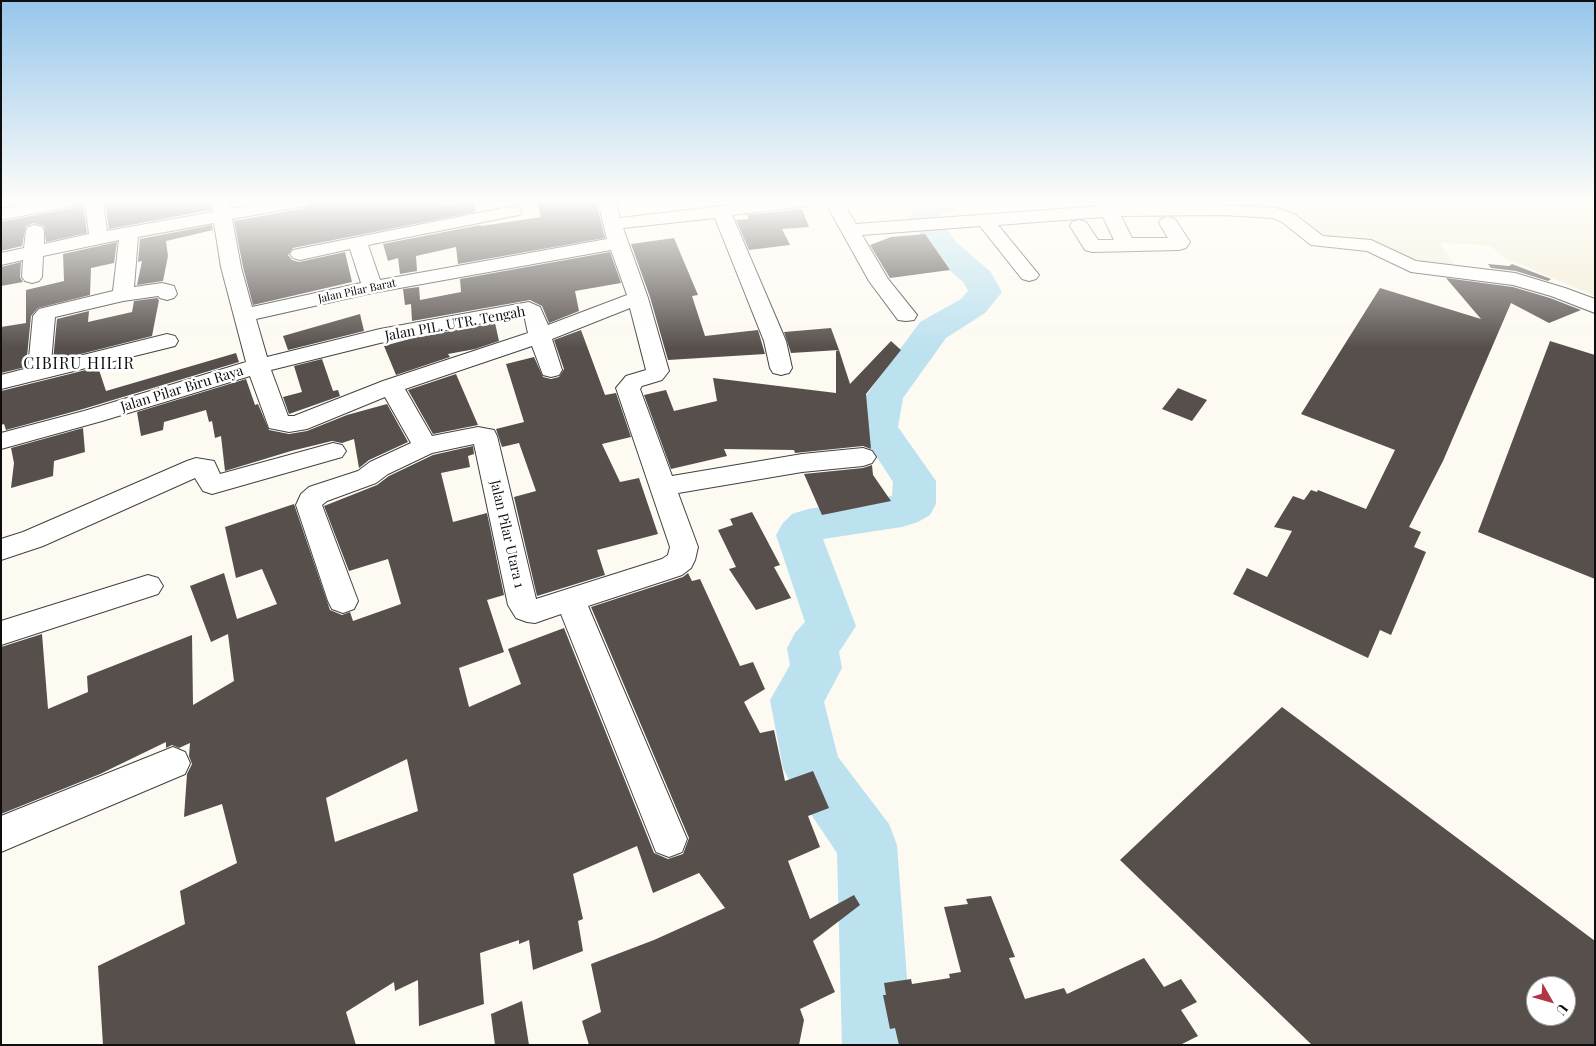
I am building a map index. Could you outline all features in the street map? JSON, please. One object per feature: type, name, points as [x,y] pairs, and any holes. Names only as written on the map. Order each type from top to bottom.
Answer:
[{"type":"street","points":[[1,259],[40,251]]},
{"type":"street","points":[[123,295],[127,251]]},
{"type":"street","name":"Jalan Pilar Biru Raya","points":[[1,441],[94,416],[258,366],[231,267],[229,251]]},
{"type":"street","points":[[300,254],[315,251]]},
{"type":"street","points":[[360,251],[372,287]]},
{"type":"street","name":"Jalan Pilar Barat","points":[[244,315],[536,251]]},
{"type":"street","points":[[622,251],[638,298],[658,371],[654,375],[634,381],[628,388],[663,487],[802,463],[863,457]]},
{"type":"street","points":[[738,251],[775,340],[781,368]]},
{"type":"street","points":[[861,251],[879,281],[906,315]]},
{"type":"street","points":[[1010,251],[1029,275]]},
{"type":"street","points":[[1381,251],[1411,266],[1515,279],[1558,292],[1595,307]]},
{"type":"street","points":[[32,277],[34,252]]},
{"type":"street","points":[[39,372],[44,316],[46,313],[123,295],[162,289],[166,290],[167,294]]},
{"type":"street","points":[[551,370],[540,336],[638,298]]},
{"type":"street","name":"Jalan PIL. UTR. Tengah","points":[[529,308],[533,311],[540,336],[391,386],[298,422],[283,424],[278,422],[258,366],[380,336],[529,308]]},
{"type":"street","points":[[1,382],[167,341]]},
{"type":"street","points":[[343,601],[309,505],[310,500],[318,494],[359,481],[379,468],[425,446],[391,386]]},
{"type":"street","name":"Jalan Pilar Utara 1","points":[[425,446],[478,435],[484,436],[523,606],[527,610],[536,611],[672,567],[681,560],[684,547],[663,487]]},
{"type":"street","points":[[1,550],[33,539],[196,467],[205,467],[209,482],[212,485],[333,451]]},
{"type":"street","points":[[1,633],[148,586]]},
{"type":"street","points":[[570,599],[669,839]]},
{"type":"street","points":[[1,834],[173,763]]},
{"type":"shaded area","points":[[1395,251],[1445,251],[1454,264],[1415,261]]},
{"type":"shaded area","points":[[1496,251],[1595,251],[1595,296],[1505,258]]},
{"type":"building","points":[[77,251],[116,251],[114,263],[91,268],[90,295],[38,308],[31,316],[26,367],[1,373],[1,327],[26,323],[26,290],[64,281],[63,254]]},
{"type":"building","points":[[139,251],[167,251],[163,281],[137,285],[142,261],[138,262]]},
{"type":"building","points":[[240,251],[291,251],[288,255],[292,260],[299,262],[345,252],[352,282],[253,305]]},
{"type":"building","points":[[385,251],[439,251],[416,256],[417,271],[400,274],[398,258],[388,261]]},
{"type":"building","points":[[456,251],[533,251],[458,264]]},
{"type":"building","points":[[633,251],[679,251],[698,295],[692,296],[705,336],[758,330],[765,354],[668,360],[650,297]]},
{"type":"building","points":[[874,251],[937,251],[950,270],[890,278]]},
{"type":"building","points":[[610,252],[621,283],[575,291],[579,311],[549,323],[542,306],[530,300],[412,321],[411,304],[405,305],[403,289],[419,287],[420,300],[461,292],[460,279]]},
{"type":"building","points":[[21,262],[20,277],[23,282],[1,286],[1,267]]},
{"type":"building","points":[[1488,264],[1509,266],[1512,264],[1551,279],[1548,281],[1516,271],[1491,268]]},
{"type":"building","points":[[1446,278],[1513,287],[1581,310],[1549,323],[1511,303],[1443,461],[1409,527],[1421,532],[1414,547],[1426,552],[1391,635],[1380,630],[1368,658],[1233,594],[1247,568],[1267,577],[1292,531],[1274,527],[1293,496],[1304,500],[1311,490],[1317,492],[1318,490],[1366,509],[1395,450],[1301,414],[1380,288],[1481,319]]},
{"type":"building","points":[[157,298],[159,300],[152,336],[53,361],[57,319],[89,311],[88,322],[132,312],[134,301]]},
{"type":"building","points":[[360,314],[364,331],[288,350],[283,336]]},
{"type":"building","points":[[495,323],[499,341],[475,349],[448,354],[450,357],[396,375],[384,346],[413,338]]},
{"type":"building","points":[[831,328],[839,350],[791,353],[784,332]]},
{"type":"building","points":[[581,330],[605,395],[616,393],[631,437],[602,444],[620,482],[639,478],[658,534],[597,550],[605,575],[537,596],[514,497],[536,491],[519,443],[502,447],[496,429],[524,422],[506,364],[534,357],[543,377],[551,379],[559,377],[564,369],[554,340]]},
{"type":"building","points":[[891,341],[901,350],[866,394],[871,449],[863,446],[795,453],[794,450],[724,449],[727,456],[671,469],[644,395],[666,390],[674,411],[717,401],[713,378],[836,393],[836,351],[839,350],[850,384]]},
{"type":"building","points":[[1550,341],[1595,355],[1595,579],[1478,532]]},
{"type":"building","points":[[236,353],[239,362],[6,430],[4,424],[1,425],[1,391],[98,367],[106,391]]},
{"type":"building","points":[[322,359],[333,391],[338,390],[340,396],[289,414],[283,397],[302,392],[294,366]]},
{"type":"building","points":[[456,374],[478,425],[433,434],[408,390]]},
{"type":"building","points":[[246,379],[255,405],[258,404],[269,430],[289,434],[307,431],[347,415],[387,404],[408,442],[369,460],[359,468],[354,439],[342,443],[332,441],[291,451],[225,471],[221,436],[215,438],[212,421],[209,422],[206,410],[164,422],[163,430],[141,436],[137,412]]},
{"type":"building","points":[[1178,388],[1207,400],[1192,421],[1162,409]]},
{"type":"building","points":[[83,428],[85,452],[54,461],[53,476],[11,488],[14,463],[11,448]]},
{"type":"building","points":[[473,446],[474,454],[468,456],[470,467],[441,473],[453,522],[487,513],[504,595],[487,600],[504,652],[459,668],[469,707],[521,684],[508,649],[564,628],[654,853],[668,859],[683,854],[689,838],[591,607],[683,577],[688,573],[692,581],[700,579],[740,666],[753,662],[765,689],[744,702],[760,733],[774,730],[785,781],[813,771],[829,808],[808,816],[820,847],[788,861],[810,919],[854,895],[860,905],[813,941],[835,992],[800,1009],[804,1020],[799,1045],[589,1045],[582,1021],[601,1012],[591,964],[654,940],[725,908],[699,873],[653,893],[637,846],[573,874],[583,919],[578,921],[583,951],[533,970],[529,940],[519,944],[519,940],[480,953],[484,1004],[419,1026],[418,980],[395,991],[394,982],[346,1012],[356,1045],[103,1045],[98,966],[185,924],[180,891],[237,863],[222,804],[184,817],[187,774],[192,764],[189,756],[190,743],[179,748],[172,745],[166,748],[166,742],[100,774],[1,814],[1,647],[42,634],[48,709],[88,692],[87,676],[192,635],[193,705],[234,681],[228,634],[211,642],[190,586],[224,573],[237,619],[277,604],[262,569],[236,578],[225,527],[294,504],[330,610],[342,615],[350,612],[353,621],[401,604],[388,559],[349,571],[324,506],[377,485],[389,476],[433,455]],"holes":[[[407,759],[418,811],[335,842],[326,798]]]},
{"type":"building","points":[[872,465],[873,475],[891,501],[822,515],[804,474],[863,468]]},
{"type":"building","points":[[752,512],[780,565],[774,567],[791,598],[756,610],[729,569],[736,567],[718,530],[733,525],[730,519]]},
{"type":"building","points":[[1282,707],[1595,941],[1595,1045],[1312,1045],[1120,860]]},
{"type":"building","points":[[991,896],[1015,957],[1009,958],[1025,999],[1064,988],[1067,994],[1144,958],[1164,987],[1181,979],[1197,1002],[1181,1010],[1198,1036],[1180,1045],[899,1045],[895,1028],[890,1029],[883,995],[886,995],[884,983],[911,979],[912,984],[950,978],[949,974],[961,972],[944,907],[968,904],[966,899]]},
{"type":"building","points":[[522,1001],[529,1045],[495,1045],[491,1014]]},
{"type":"waterway","points":[[877,1045],[867,845],[812,768],[797,700],[816,668],[813,648],[831,626],[799,535],[808,525],[902,511],[914,504],[915,481],[878,428],[884,397],[933,330],[973,306],[985,292],[978,278],[947,251]]},
{"type":"district","name":"CIBIRU HILIR","points":[[79,364]]}]
